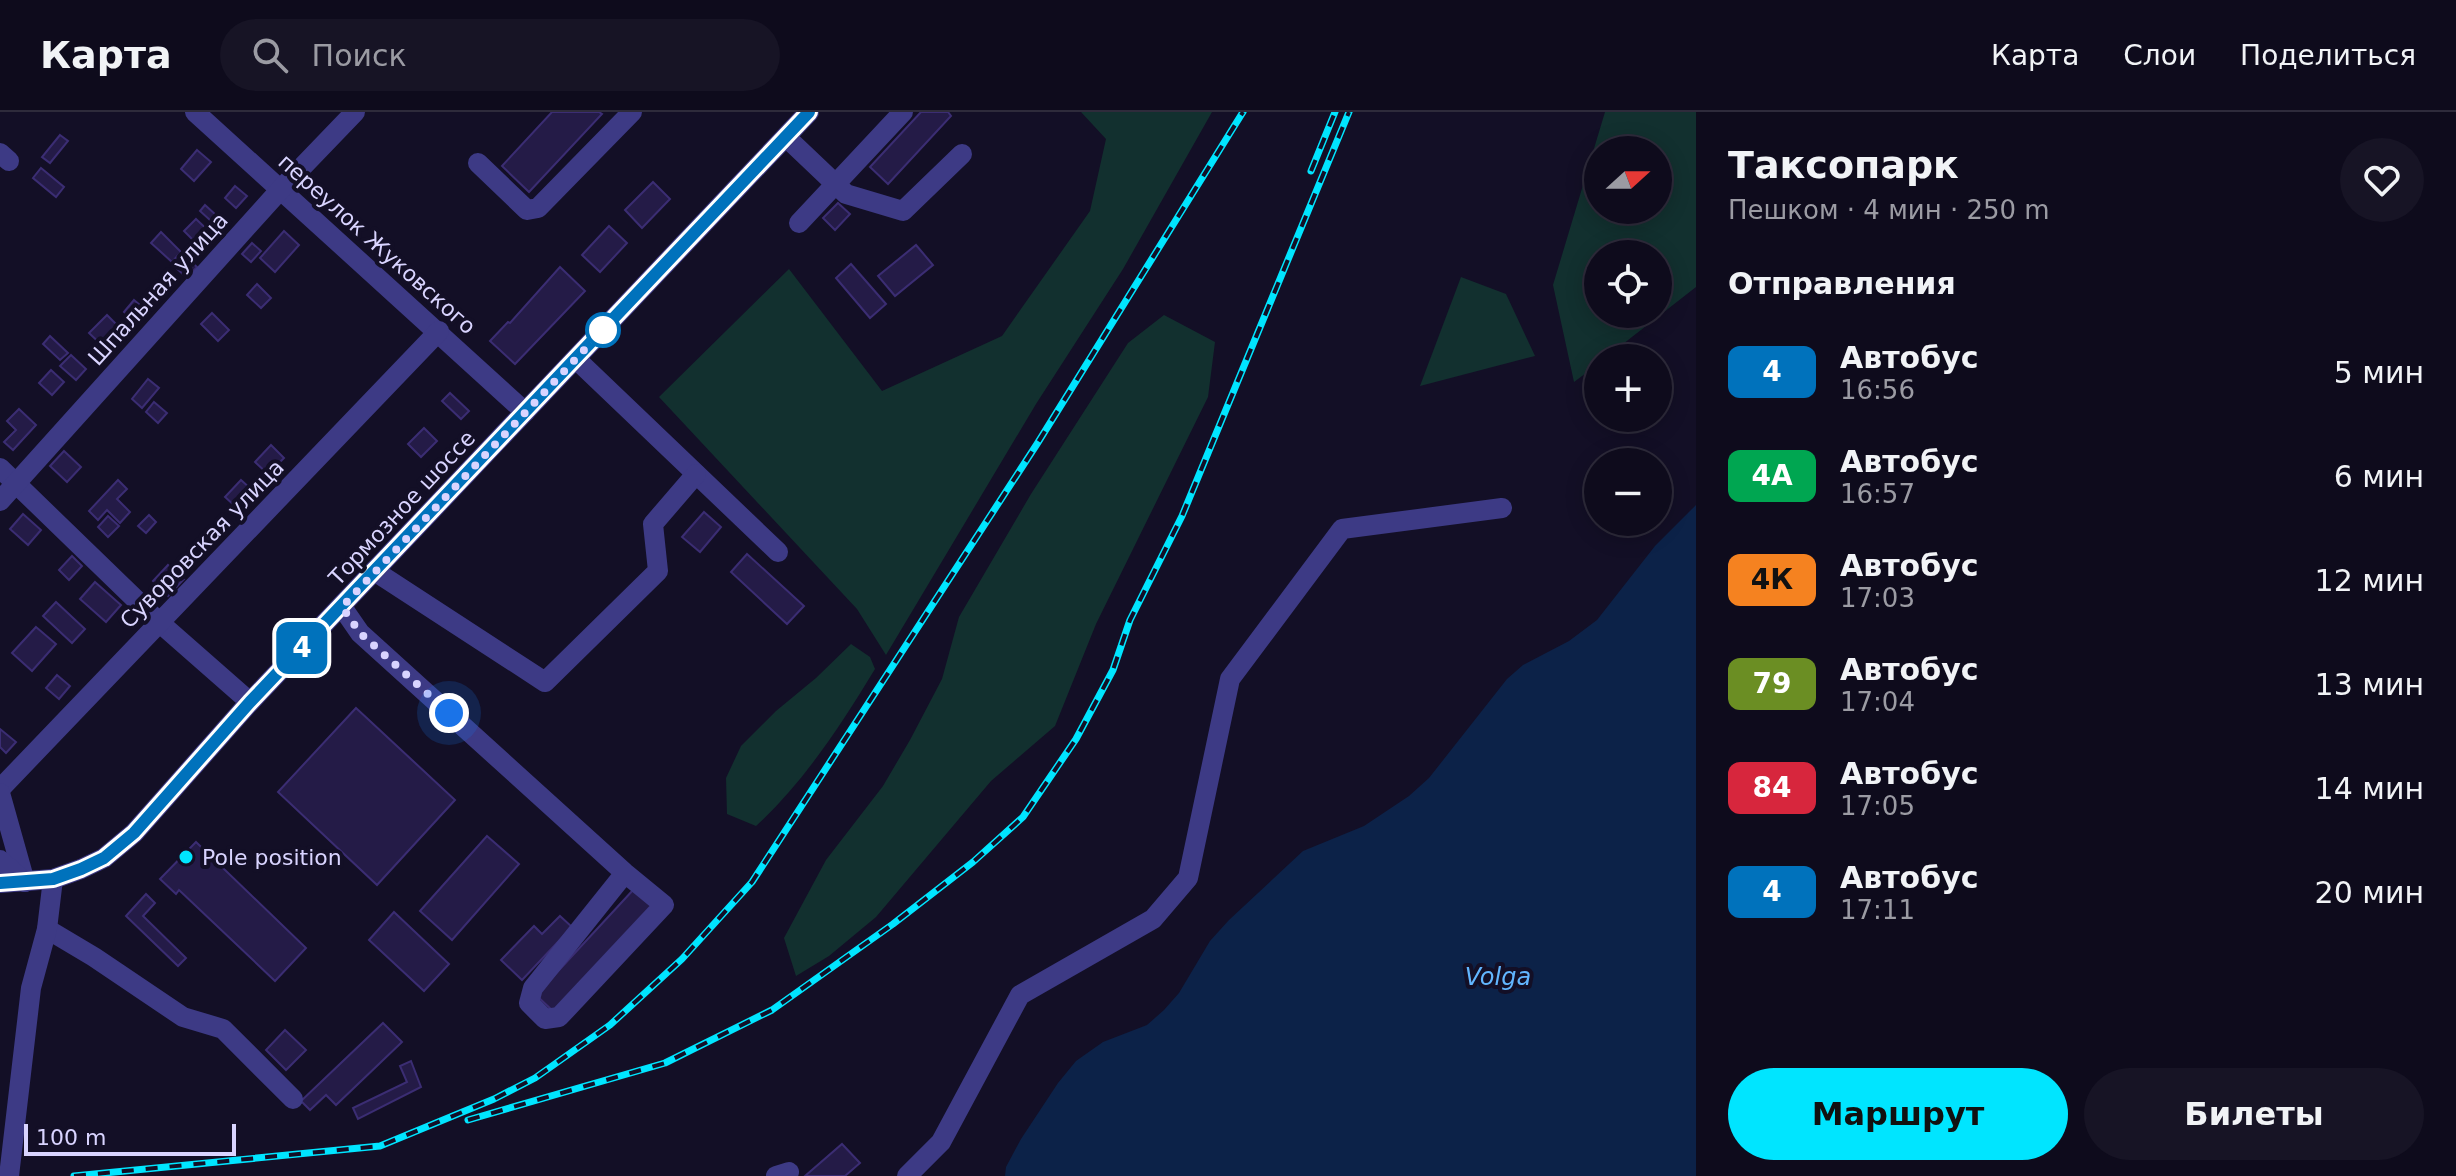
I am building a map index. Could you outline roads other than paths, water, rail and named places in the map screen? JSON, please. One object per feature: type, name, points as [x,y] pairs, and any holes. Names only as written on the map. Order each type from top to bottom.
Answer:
[{"type":"street","name":"переулок Жуковского","points":[[195,112],[525,412]]},
{"type":"street","name":"Шпальная улица","points":[[0,501],[280,190],[355,112]]},
{"type":"street","points":[[478,163],[527,210],[538,208],[632,112]]},
{"type":"street","points":[[779,112],[797,125],[846,194],[903,211],[962,154]]},
{"type":"street","points":[[799,223],[903,112]]},
{"type":"street","name":"Тормозное шоссе","points":[[0,883],[53,879],[104,858],[134,833],[250,702],[797,125]]},
{"type":"street","name":"Суворовская улица","points":[[25,882],[0,791],[439,331]]},
{"type":"street","points":[[576,359],[778,552]]},
{"type":"street","points":[[0,468],[160,623],[250,702]]},
{"type":"street","points":[[376,572],[545,682],[658,571],[653,524],[696,474]]},
{"type":"street","points":[[907,1176],[941,1142],[1020,995],[1153,919],[1188,878],[1230,679],[1342,529],[1502,508]]},
{"type":"street","points":[[342,607],[360,633],[664,905],[559,1017],[545,1019],[529,1003],[533,988],[625,873]]},
{"type":"street","points":[[0,860],[25,882]]},
{"type":"street","points":[[9,1176],[31,988],[47,929],[53,879]]},
{"type":"street","points":[[47,929],[183,1017],[223,1029],[293,1099]]},
{"type":"water","name":"Volga","points":[[1696,505],[1696,1176],[1005,1176],[1006,1167],[1021,1139],[1076,1061],[1103,1042],[1147,1025],[1164,1010],[1179,993],[1210,941],[1303,851],[1364,826],[1409,796],[1429,778],[1507,679],[1523,665],[1569,641],[1597,620],[1655,546],[1665,536],[1672,536],[1672,529]]},
{"type":"railway","points":[[74,1176],[380,1146],[494,1099],[535,1078],[610,1025],[682,959],[752,882],[1037,444],[1243,112]]},
{"type":"railway","points":[[1311,171],[1335,112]]},
{"type":"railway","points":[[468,1120],[665,1063],[772,1010],[893,924],[973,862],[1023,817],[1076,739],[1113,670],[1130,620],[1182,516],[1349,112]]},
{"type":"place","name":"Pole position","points":[[186,857]]}]
